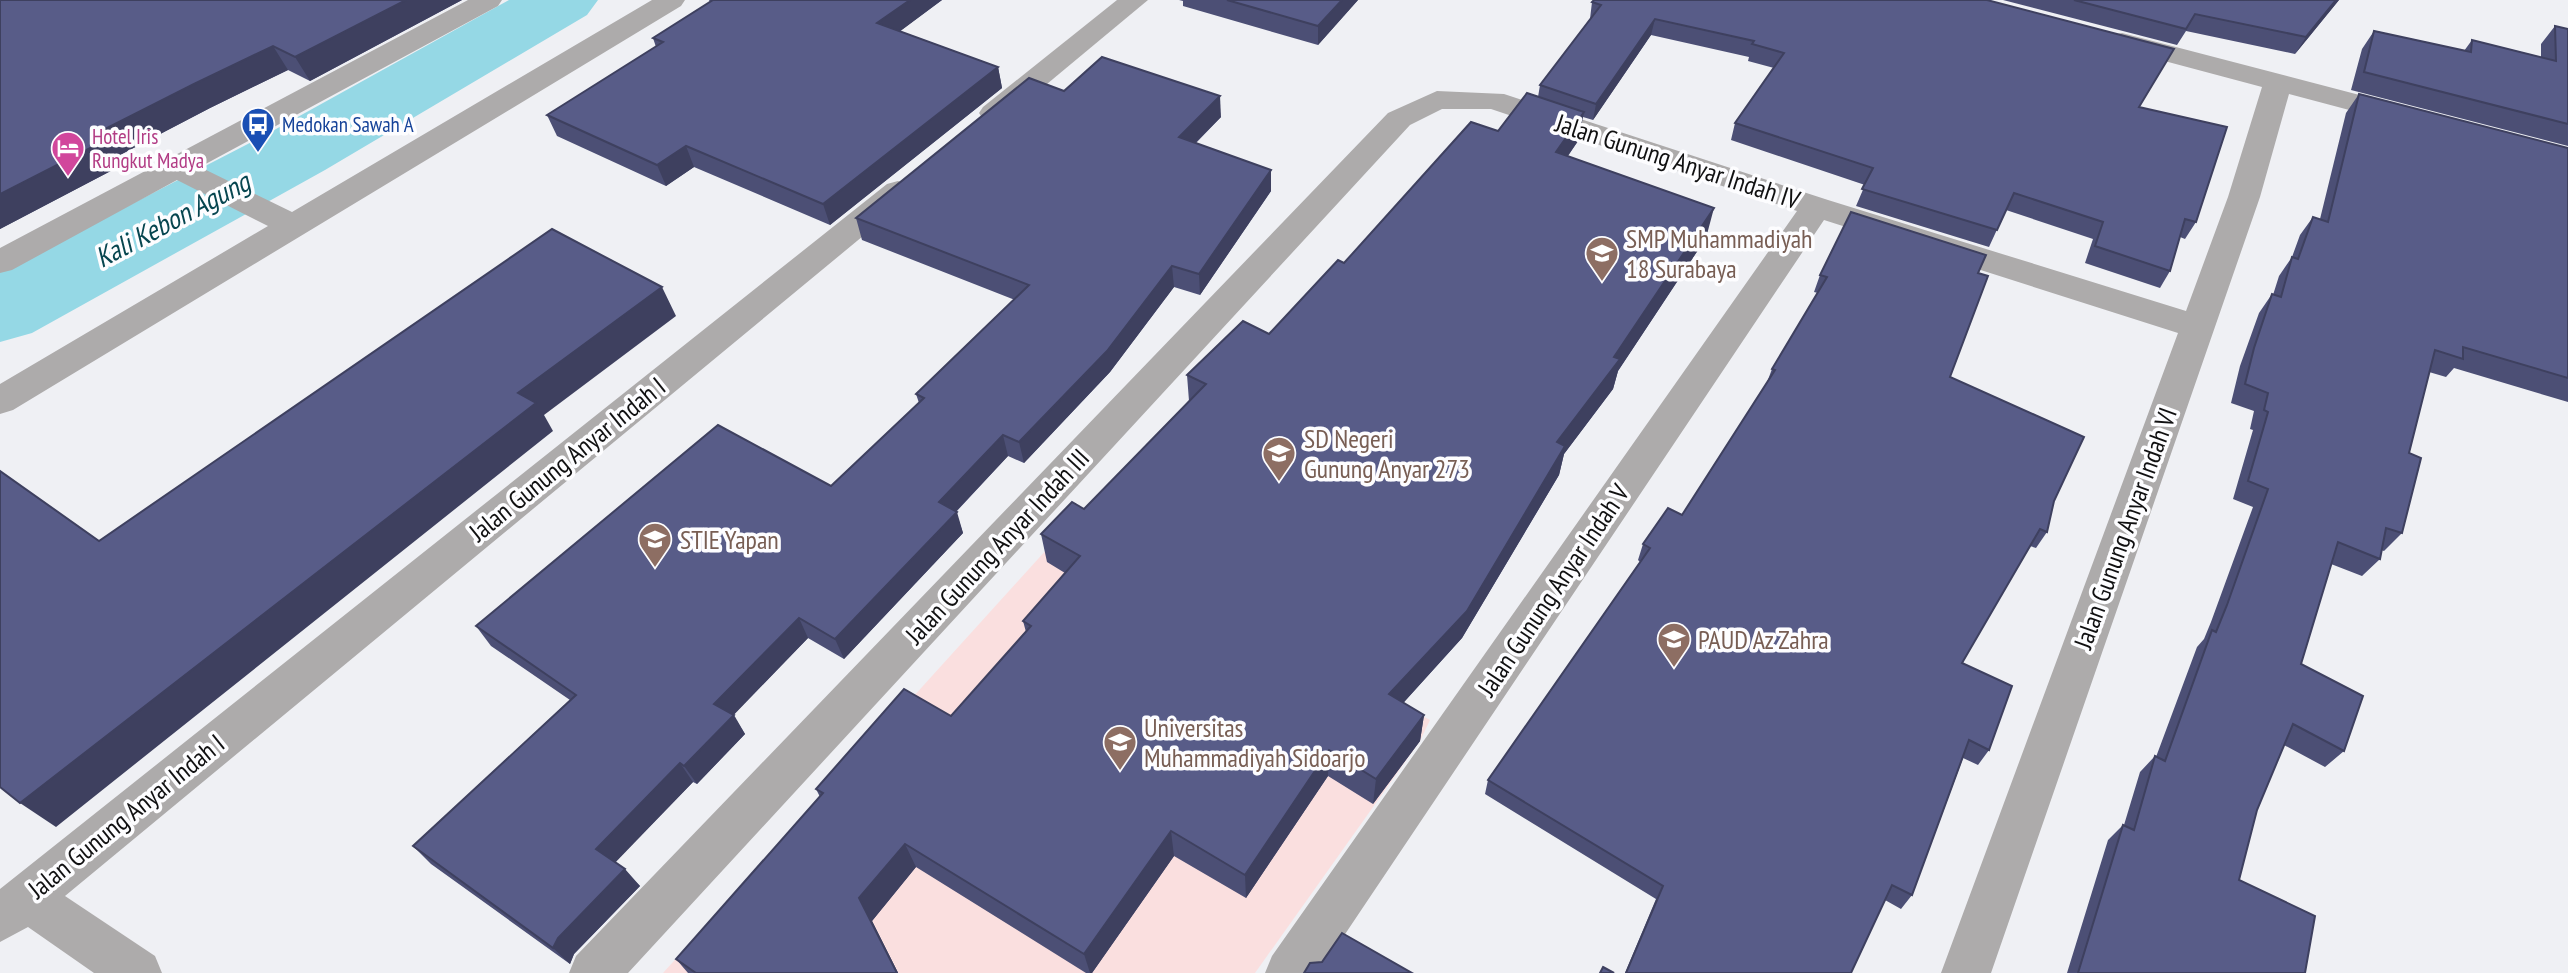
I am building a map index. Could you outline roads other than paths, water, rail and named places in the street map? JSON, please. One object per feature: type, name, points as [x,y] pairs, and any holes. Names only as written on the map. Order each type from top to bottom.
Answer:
[{"type":"street","points":[[0,262],[185,172],[488,0]]},
{"type":"street","points":[[0,401],[278,218],[671,0]]},
{"type":"street","points":[[971,132],[1134,0]]},
{"type":"street","points":[[2093,34],[2423,120]]},
{"type":"street","name":"Jalan Gunung Anyar Indah VI","points":[[1965,973],[2241,206],[2278,81]]},
{"type":"street","name":"Jalan Gunung Anyar Indah IV","points":[[1399,119],[1437,100],[1494,100],[1817,207],[2197,327]]},
{"type":"street","name":"Jalan Gunung Anyar Indah III","points":[[594,973],[1399,119]]},
{"type":"street","name":"Jalan Gunung Anyar Indah I","points":[[13,908],[927,167]]},
{"type":"street","points":[[185,172],[278,218]]},
{"type":"street","name":"Jalan Gunung Anyar Indah V","points":[[1290,973],[1817,207]]},
{"type":"street","points":[[13,908],[137,973]]},
{"type":"waterway","name":"Kali Kebon Agung","points":[[0,311],[296,152],[562,0]]},
{"type":"place","name":"Medokan Sawah A","points":[[258,154]]},
{"type":"place","name":"Hotel Iris Rungkut Madya","points":[[68,178]]},
{"type":"place","name":"SMP Muhammadiyah 18 Surabaya","points":[[1602,283]]},
{"type":"place","name":"SD Negeri Gunung Anyar 273","points":[[1279,483]]},
{"type":"place","name":"STIE Yapan","points":[[655,569]]},
{"type":"place","name":"PAUD Az Zahra","points":[[1674,669]]},
{"type":"place","name":"Universitas Muhammadiyah Sidoarjo","points":[[1120,772]]}]
